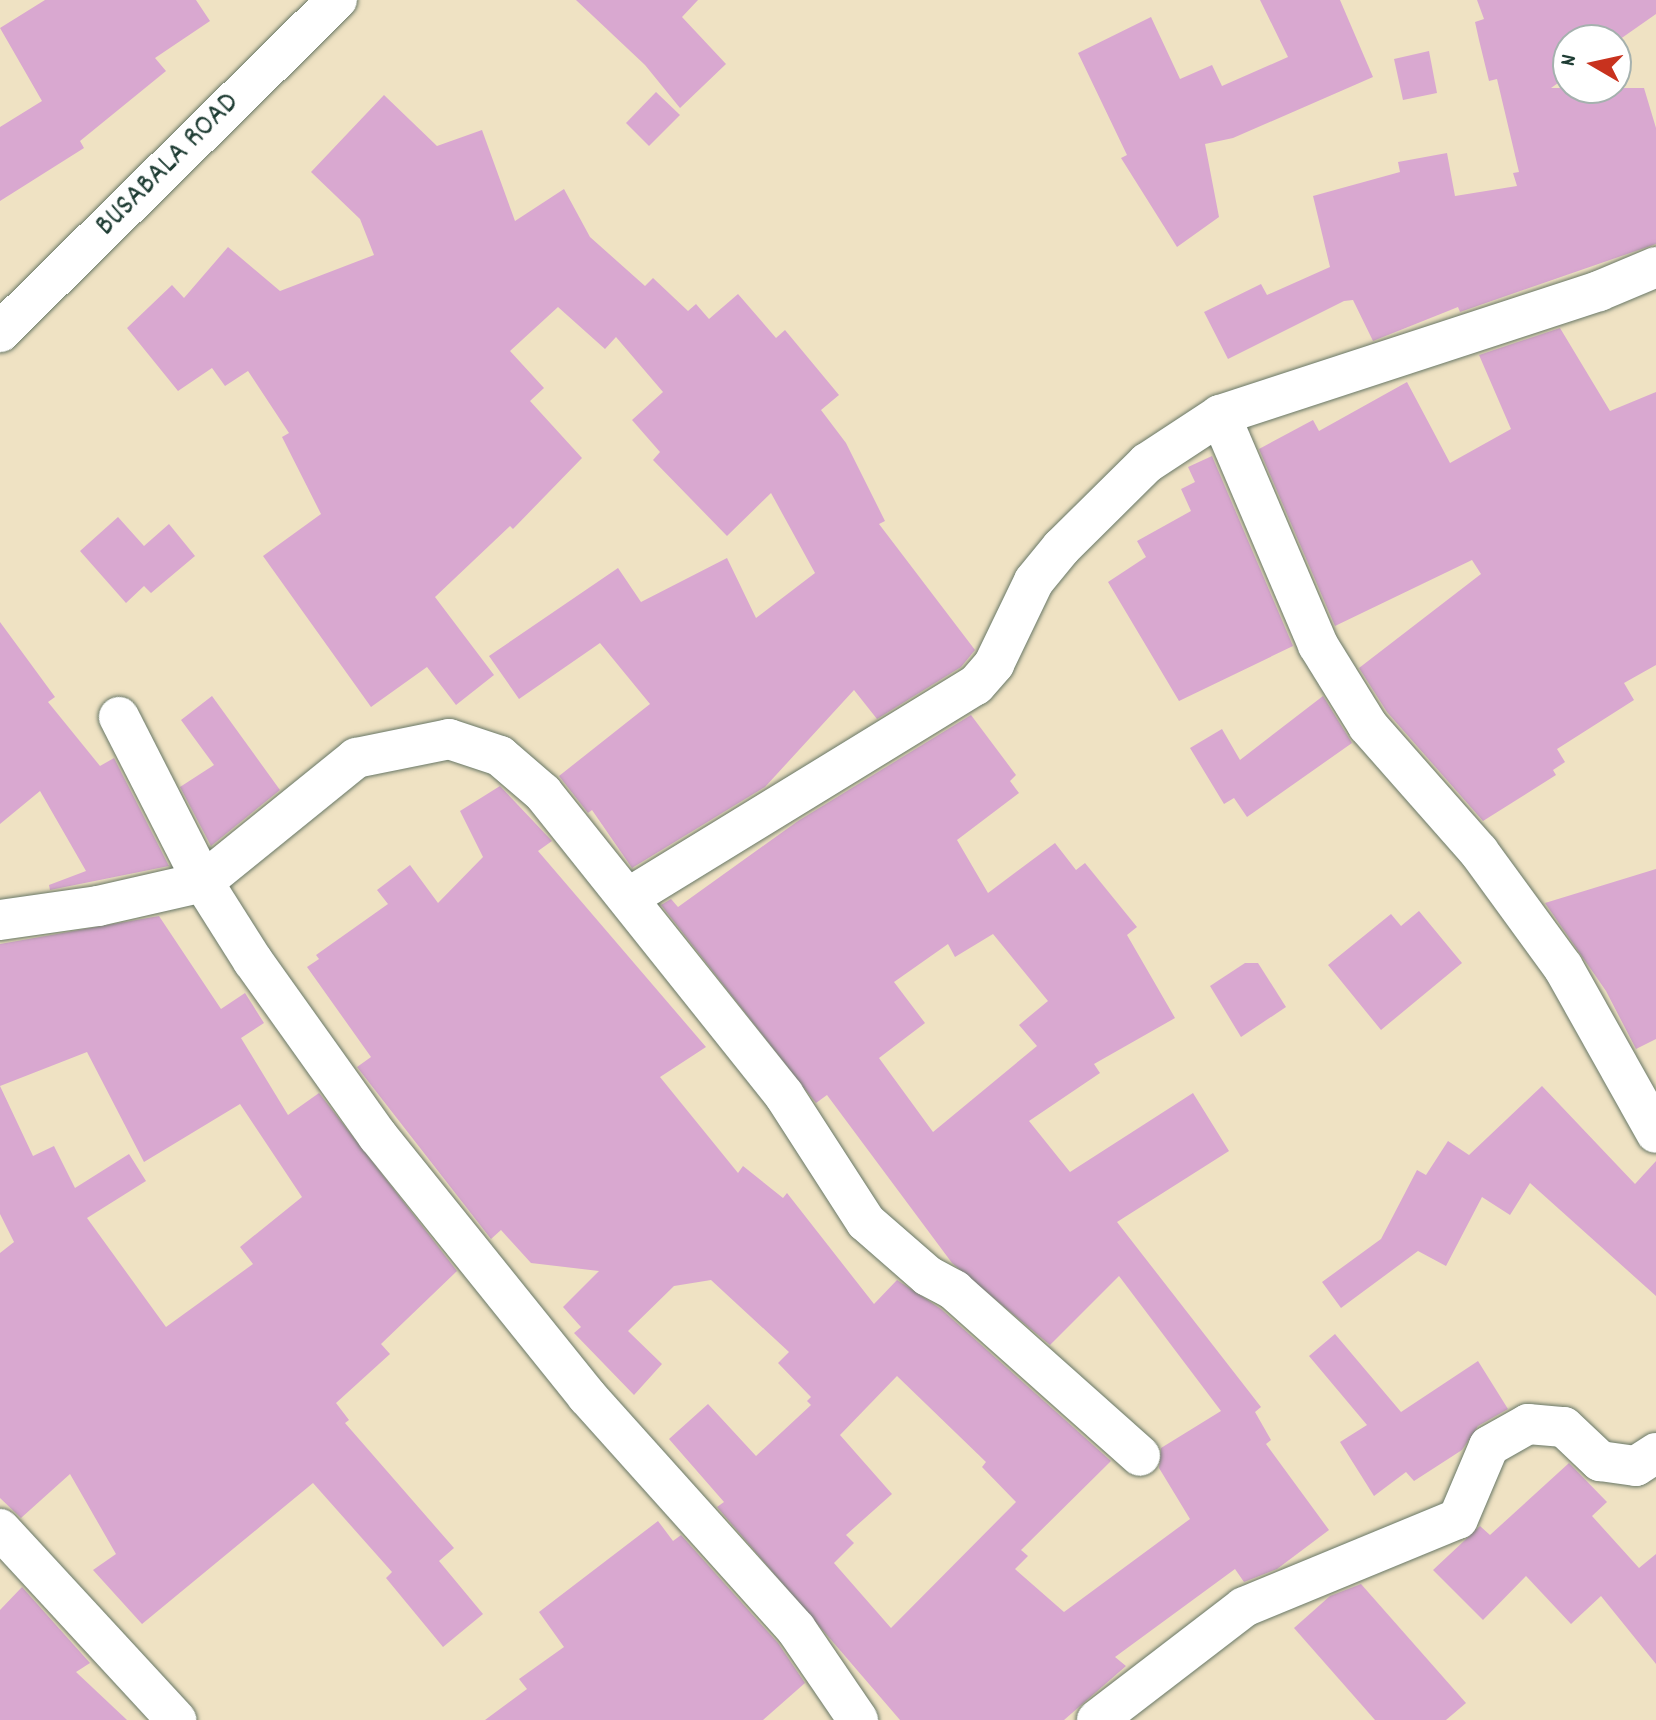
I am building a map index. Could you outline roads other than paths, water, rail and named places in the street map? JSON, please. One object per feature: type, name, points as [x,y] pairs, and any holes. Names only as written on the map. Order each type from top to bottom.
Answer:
[{"type":"street","name":"BUSABALA ROAD","points":[[0,332],[337,0]]},
{"type":"street","points":[[628,898],[976,685],[994,664],[1034,581],[1061,548],[1147,463],[1220,415],[1571,301],[1656,267]]},
{"type":"street","points":[[1220,415],[1326,658],[1368,726],[1479,852],[1563,967],[1656,1133]]},
{"type":"street","points":[[119,717],[203,882],[253,961],[378,1136],[587,1396],[796,1629],[858,1720]]},
{"type":"street","points":[[0,920],[98,906],[203,882],[356,758],[449,739],[500,756],[543,793],[784,1095],[866,1222],[928,1276],[954,1290],[1140,1456]]},
{"type":"street","points":[[1097,1720],[1244,1607],[1458,1519],[1489,1446],[1528,1424],[1564,1427],[1600,1461],[1636,1466],[1656,1453]]},
{"type":"street","points":[[0,1529],[176,1720]]}]
